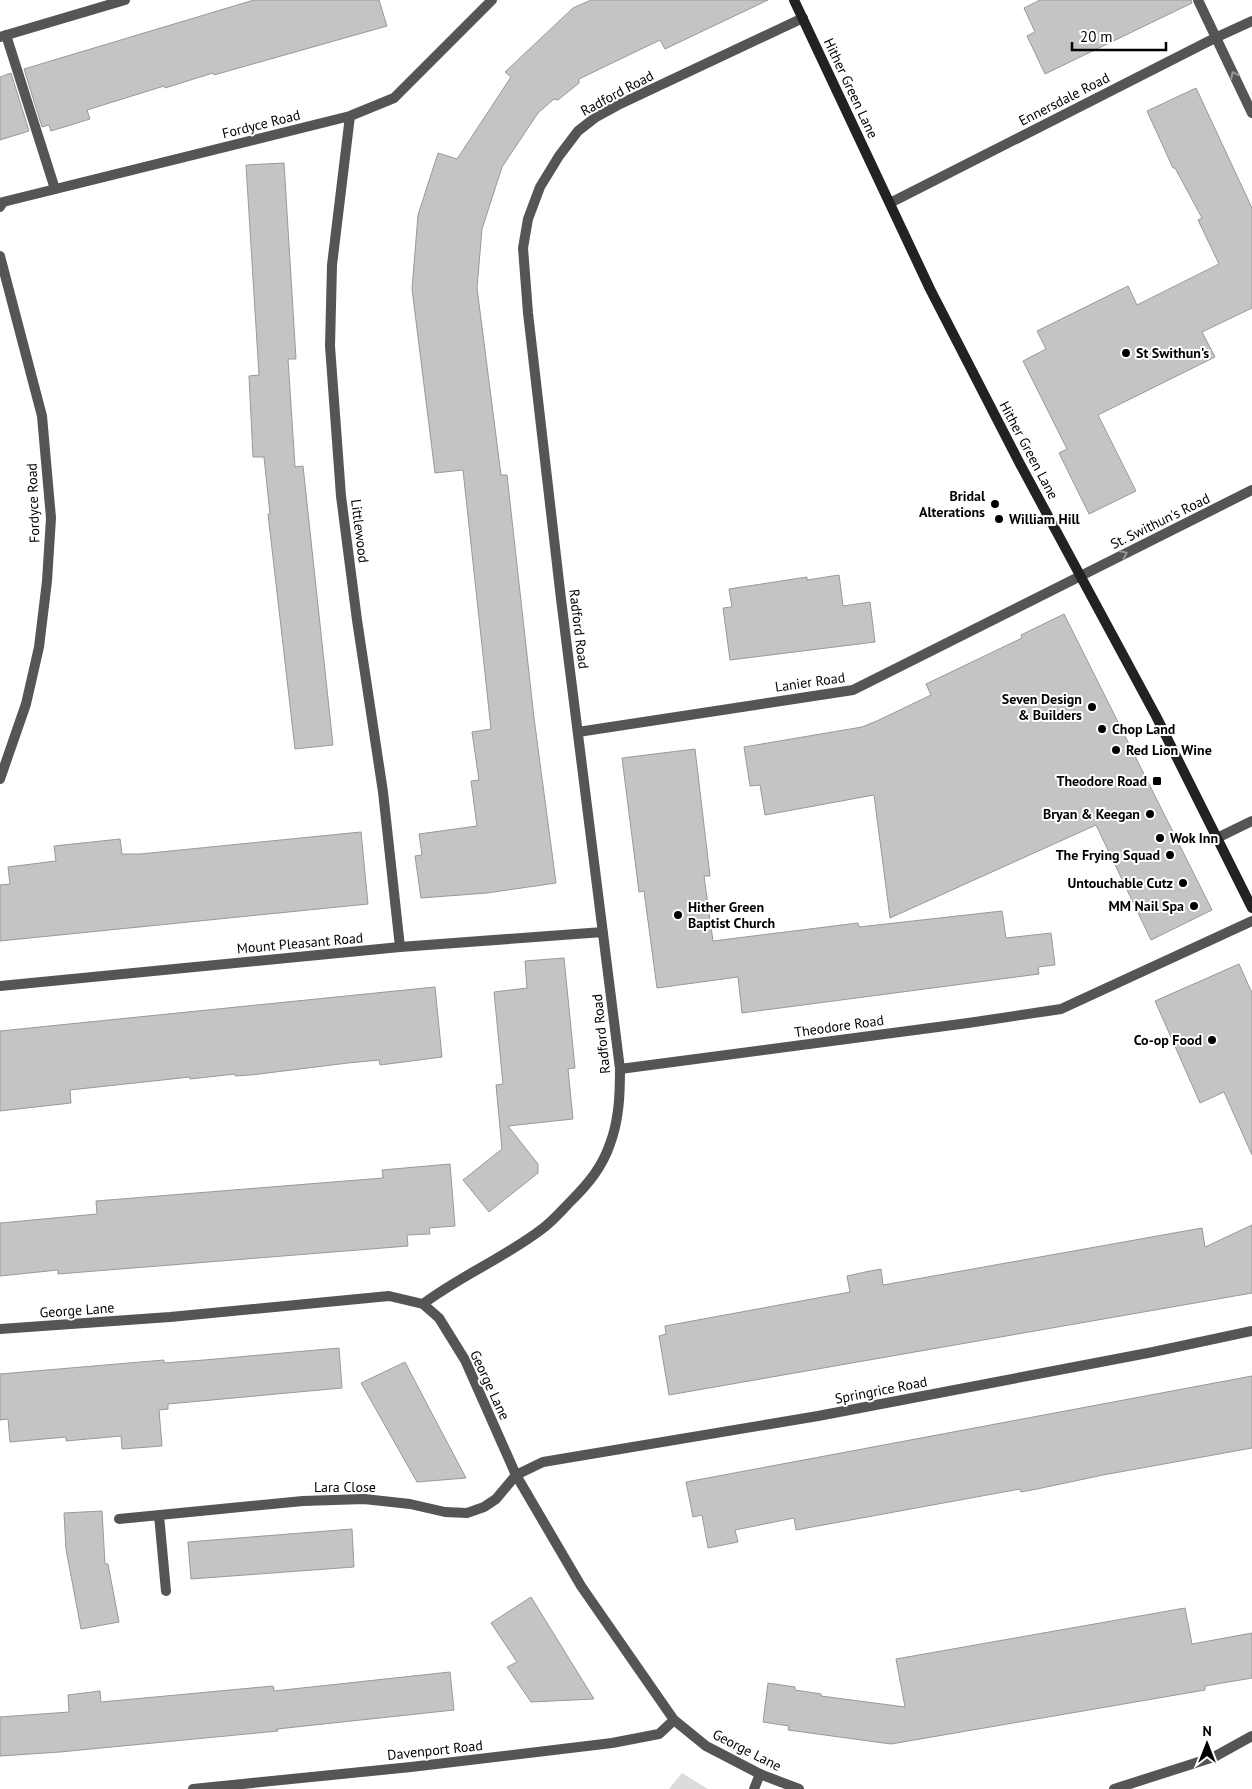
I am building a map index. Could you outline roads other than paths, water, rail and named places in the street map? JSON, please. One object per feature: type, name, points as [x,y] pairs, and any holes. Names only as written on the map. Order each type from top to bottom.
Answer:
[{"type":"street","points":[[55,190],[3,36],[125,0]]},
{"type":"street","name":"Fordyce Road","points":[[0,206],[4,202],[350,116],[394,98],[492,0]]},
{"type":"street","name":"Hither Green Lane","points":[[794,0],[930,289],[1080,576],[1156,716],[1252,908]]},
{"type":"street","points":[[1198,0],[1252,113]]},
{"type":"street","name":"Radford Road","points":[[423,1304],[442,1290],[543,1228],[589,1183],[602,1164],[611,1144],[620,1098],[620,1069],[560,589],[525,284],[523,248],[528,219],[540,187],[559,156],[578,131],[596,117],[803,18]]},
{"type":"street","name":"Ennersdale Road","points":[[890,203],[1252,21]]},
{"type":"street","name":"Littlewood","points":[[350,116],[332,265],[330,346],[341,496],[357,620],[383,792],[400,947]]},
{"type":"street","name":"Fordyce Road","points":[[0,256],[42,416],[50,518],[47,581],[39,647],[26,704],[0,779]]},
{"type":"street","name":"St. Swithun's Road","points":[[1080,576],[1252,490]]},
{"type":"street","name":"Lanier Road","points":[[578,732],[853,690],[1080,576]]},
{"type":"street","points":[[1217,838],[1252,821]]},
{"type":"street","name":"Theodore Road","points":[[620,1069],[968,1023],[1061,1008],[1252,920]]},
{"type":"street","name":"Mount Pleasant Road","points":[[0,986],[400,947],[603,932]]},
{"type":"street","name":"George Lane","points":[[0,1329],[170,1317],[389,1296],[423,1304],[439,1318],[465,1360],[516,1475],[580,1586],[674,1720],[706,1746],[760,1774],[799,1789]]},
{"type":"street","name":"Springrice Road","points":[[516,1475],[542,1462],[818,1416],[1153,1352],[1252,1330]]},
{"type":"street","name":"Lara Close","points":[[119,1519],[303,1501],[364,1499],[410,1504],[445,1512],[467,1513],[484,1507],[496,1499],[516,1475]]},
{"type":"street","points":[[159,1515],[166,1591]]},
{"type":"street","name":"Davenport Road","points":[[193,1789],[411,1767],[612,1743],[659,1734],[674,1720]]},
{"type":"street","points":[[1114,1789],[1214,1758],[1252,1736]]},
{"type":"street","points":[[754,1789],[760,1774]]},
{"type":"place","name":"St Swithun's","points":[[1126,353]]},
{"type":"place","name":"Bridal Alterations","points":[[995,504]]},
{"type":"place","name":"William Hill","points":[[999,519]]},
{"type":"place","name":"Seven Design & Builders","points":[[1092,707]]},
{"type":"place","name":"Chop Land","points":[[1102,729]]},
{"type":"place","name":"Red Lion Wine","points":[[1116,750]]},
{"type":"place","name":"Theodore Road","points":[[1157,781]]},
{"type":"place","name":"Bryan & Keegan","points":[[1150,814]]},
{"type":"place","name":"Wok Inn","points":[[1160,838]]},
{"type":"place","name":"The Frying Squad","points":[[1170,855]]},
{"type":"place","name":"Untouchable Cutz","points":[[1183,883]]},
{"type":"place","name":"MM Nail Spa","points":[[1194,906]]},
{"type":"place","name":"Hither Green Baptist Church","points":[[678,915]]},
{"type":"place","name":"Co-op Food","points":[[1212,1040]]}]
